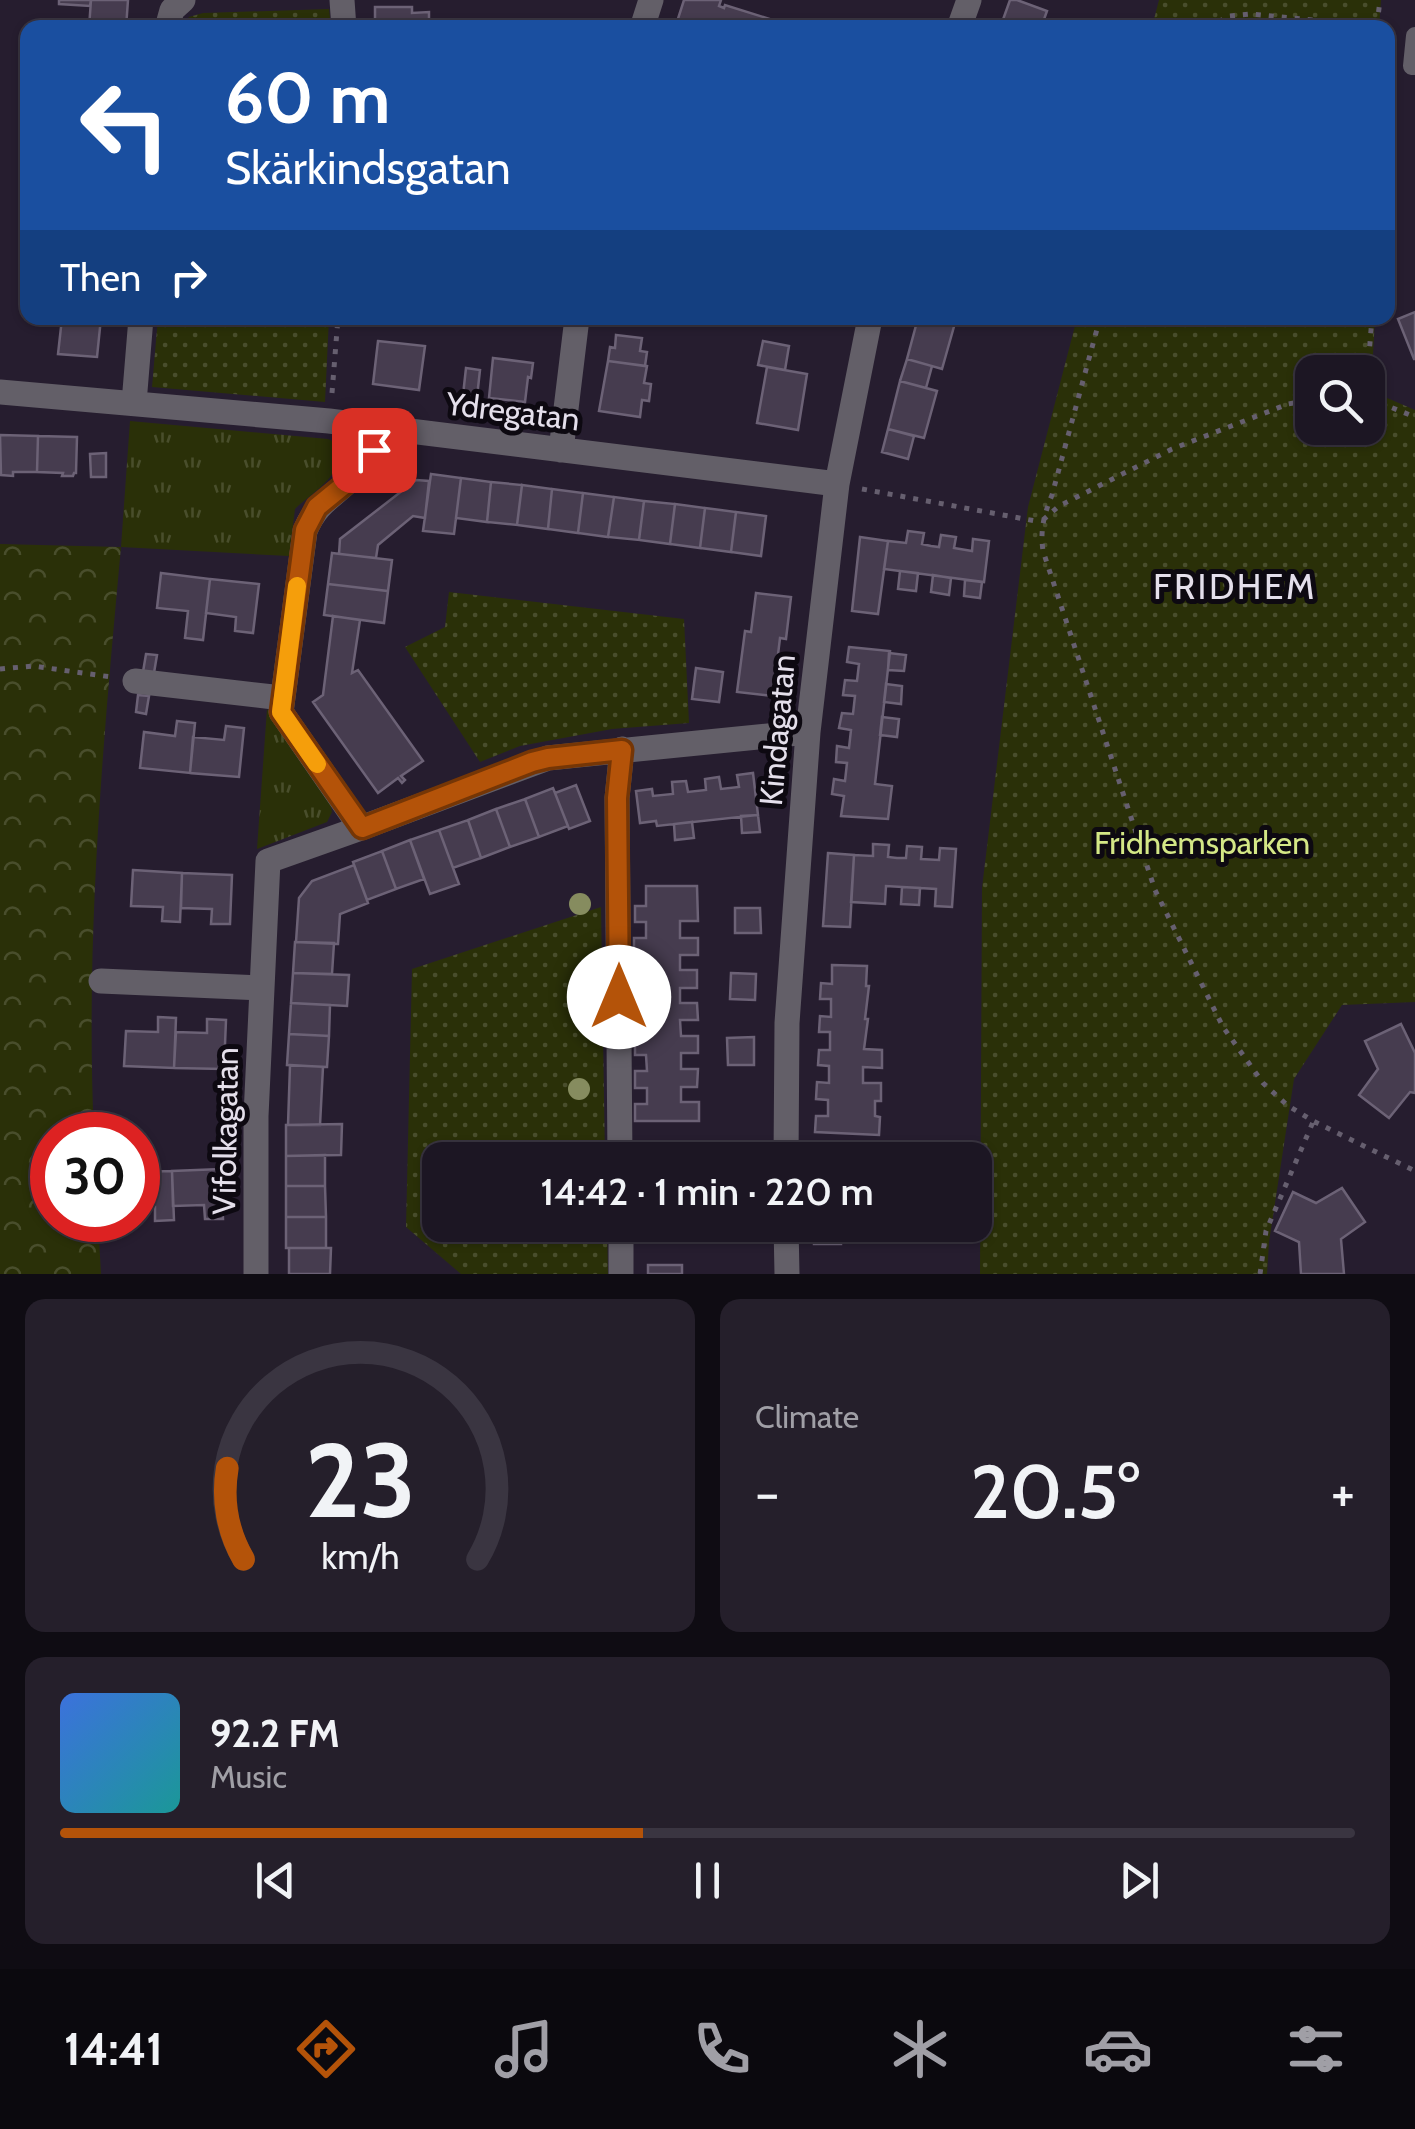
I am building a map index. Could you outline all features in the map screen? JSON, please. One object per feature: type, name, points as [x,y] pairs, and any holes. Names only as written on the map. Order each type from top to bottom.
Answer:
[{"type":"street","points":[[169,20],[172,10],[183,0]]},
{"type":"street","points":[[134,402],[141,325]]},
{"type":"street","points":[[561,450],[576,325]]},
{"type":"street","name":"Kindagatan","points":[[786,1142],[788,1022],[808,732],[837,484],[869,325]]},
{"type":"street","name":"Ydregatan","points":[[0,392],[330,421],[837,484]]},
{"type":"street","points":[[385,428],[361,469],[317,507],[305,530],[281,712],[362,828],[548,758],[808,732]]},
{"type":"street","points":[[135,681],[282,698]]},
{"type":"street","name":"Kindagatan","points":[[620,1142],[617,798],[622,750]]},
{"type":"street","name":"Vifolkagatan","points":[[256,1274],[256,1116],[268,862],[362,828]]},
{"type":"street","points":[[101,980],[261,988]]},
{"type":"street","points":[[620,1242],[621,1274]]},
{"type":"street","points":[[786,1242],[786,1274]]},
{"type":"lane","points":[[1415,36],[1415,66]]},
{"type":"path","points":[[1223,20],[1251,14],[1309,20]]},
{"type":"path","points":[[330,421],[337,325]]},
{"type":"path","points":[[1098,325],[1052,495],[1041,522],[1043,551],[1156,890],[1223,1027],[1263,1082],[1287,1105],[1313,1121],[1415,1171]]},
{"type":"path","points":[[1369,355],[1371,325]]},
{"type":"path","points":[[1041,522],[1058,506],[1172,449],[1295,403]]},
{"type":"path","points":[[1385,405],[1415,417]]},
{"type":"path","points":[[837,484],[1041,522]]},
{"type":"path","points":[[0,670],[33,666],[135,681]]},
{"type":"path","points":[[1260,1274],[1266,1231],[1313,1121]]},
{"type":"green space","points":[[1159,0],[1381,0],[1380,20],[1154,20]]},
{"type":"green space","points":[[329,9],[330,20],[187,20],[203,13]]},
{"type":"green space","points":[[157,325],[329,325],[325,402],[152,387]]},
{"type":"green space","name":"Fridhemsparken","points":[[1075,325],[1375,325],[1373,355],[1295,355],[1295,445],[1385,445],[1385,397],[1415,410],[1415,1002],[1342,1005],[1294,1079],[1267,1274],[980,1274],[980,1242],[992,1242],[992,1142],[981,1142],[982,888],[1028,507]]},
{"type":"green space","points":[[130,421],[328,439],[337,443],[339,454],[327,480],[295,509],[289,556],[121,547]]},
{"type":"green space","points":[[0,544],[121,547],[94,914],[93,1112],[30,1112],[30,1242],[99,1242],[101,1274],[0,1274]]},
{"type":"green space","points":[[449,592],[684,619],[689,723],[612,729],[520,746],[480,762],[405,647],[445,627]]},
{"type":"green space","points":[[267,709],[330,801],[332,812],[327,822],[257,849]]},
{"type":"green space","points":[[601,907],[605,1142],[422,1142],[422,1241],[406,1227],[412,969]]},
{"type":"green space","points":[[424,1242],[607,1242],[608,1274],[461,1274]]},
{"type":"building","points":[[59,0],[91,0],[90,6],[59,4]]},
{"type":"building","points":[[91,0],[128,0],[127,20],[90,20]]},
{"type":"building","points":[[684,0],[721,0],[719,6],[724,8],[725,5],[773,20],[678,20]]},
{"type":"building","points":[[1010,0],[1047,11],[1044,20],[1003,20]]},
{"type":"building","points":[[375,7],[412,7],[412,13],[429,12],[429,20],[375,20]]},
{"type":"building","points":[[1415,312],[1415,359],[1414,359],[1398,319]]},
{"type":"building","points":[[61,325],[100,325],[97,357],[58,354]]},
{"type":"building","points":[[916,325],[954,325],[942,369],[907,359]]},
{"type":"building","points":[[616,335],[642,338],[640,351],[647,352],[645,366],[608,361]]},
{"type":"building","points":[[378,341],[425,346],[419,390],[373,384]]},
{"type":"building","points":[[763,341],[789,346],[785,370],[758,365]]},
{"type":"building","points":[[493,358],[533,363],[525,402],[489,398]]},
{"type":"building","points":[[907,359],[932,366],[926,388],[900,381]]},
{"type":"building","points":[[608,361],[647,366],[644,383],[651,384],[649,401],[642,400],[640,417],[599,411]]},
{"type":"building","points":[[767,367],[807,374],[798,430],[757,423]]},
{"type":"building","points":[[466,368],[480,370],[477,397],[463,395]]},
{"type":"building","points":[[900,381],[937,391],[924,438],[888,429]]},
{"type":"building","points":[[888,429],[914,436],[908,459],[882,452]]},
{"type":"building","points":[[0,435],[38,436],[37,472],[1,475]]},
{"type":"building","points":[[38,436],[77,437],[73,476],[37,472]]},
{"type":"building","points":[[106,453],[106,477],[91,477],[90,454]]},
{"type":"building","points":[[431,474],[461,478],[454,534],[423,531]]},
{"type":"building","points":[[461,478],[491,482],[487,522],[456,518]]},
{"type":"building","points":[[416,480],[429,481],[425,518],[413,516],[378,545],[376,558],[339,554],[340,539]]},
{"type":"building","points":[[491,482],[522,485],[517,525],[487,522]]},
{"type":"building","points":[[522,485],[552,489],[548,529],[517,525]]},
{"type":"building","points":[[552,489],[583,493],[578,533],[548,529]]},
{"type":"building","points":[[583,493],[614,497],[608,537],[578,533]]},
{"type":"building","points":[[614,497],[644,501],[639,540],[608,537]]},
{"type":"building","points":[[644,501],[675,504],[670,544],[639,540]]},
{"type":"building","points":[[675,504],[705,508],[700,548],[670,544]]},
{"type":"building","points":[[705,508],[736,512],[731,552],[700,548]]},
{"type":"building","points":[[736,512],[766,516],[761,556],[731,552]]},
{"type":"building","points":[[908,531],[924,533],[922,544],[939,547],[941,535],[956,537],[954,548],[972,551],[973,539],[989,541],[984,582],[884,569],[888,541],[906,543]]},
{"type":"building","points":[[860,537],[888,541],[878,614],[852,611]]},
{"type":"building","points":[[332,553],[392,560],[388,591],[328,584]]},
{"type":"building","points":[[900,571],[918,573],[916,591],[898,589]]},
{"type":"building","points":[[161,573],[210,579],[203,640],[185,638],[188,611],[157,608]]},
{"type":"building","points":[[933,575],[951,578],[949,595],[931,592]]},
{"type":"building","points":[[210,579],[259,584],[253,633],[235,631],[236,617],[206,613]]},
{"type":"building","points":[[965,580],[982,582],[980,598],[964,596]]},
{"type":"building","points":[[328,584],[388,591],[384,623],[324,615]]},
{"type":"building","points":[[756,593],[791,597],[786,639],[780,638],[773,696],[737,692],[745,631],[751,632]]},
{"type":"building","points":[[333,616],[360,620],[352,673],[358,670],[423,761],[401,776],[405,780],[402,783],[398,778],[378,793],[313,702],[323,695]]},
{"type":"building","points":[[849,647],[890,651],[875,784],[892,786],[888,819],[841,816],[844,796],[832,794],[834,779],[845,781],[847,763],[836,762],[837,746],[849,748],[851,730],[839,728],[842,713],[853,714],[855,696],[843,695],[845,680],[857,681],[859,664],[847,662]]},
{"type":"building","points":[[889,653],[906,655],[904,671],[888,670]]},
{"type":"building","points":[[146,654],[157,655],[154,673],[143,672]]},
{"type":"building","points":[[696,668],[723,672],[719,702],[692,699]]},
{"type":"building","points":[[886,684],[902,686],[901,704],[884,702]]},
{"type":"building","points":[[138,695],[149,696],[146,714],[136,712]]},
{"type":"building","points":[[882,717],[899,719],[897,737],[880,735]]},
{"type":"building","points":[[177,721],[195,723],[190,773],[140,768],[144,732],[175,736]]},
{"type":"building","points":[[226,726],[244,728],[239,777],[190,773],[193,737],[224,740]]},
{"type":"building","points":[[753,773],[758,815],[657,826],[656,821],[640,823],[636,791],[652,789],[653,796],[673,794],[672,782],[686,781],[688,792],[706,790],[705,779],[719,777],[721,789],[739,787],[737,775]]},
{"type":"building","points":[[576,785],[590,821],[569,829],[555,793]]},
{"type":"building","points":[[553,788],[568,826],[539,837],[525,799]]},
{"type":"building","points":[[525,799],[539,837],[510,847],[496,809]]},
{"type":"building","points":[[496,809],[510,847],[481,858],[468,820]]},
{"type":"building","points":[[758,815],[760,832],[742,833],[741,816]]},
{"type":"building","points":[[468,820],[481,858],[453,868],[439,830]]},
{"type":"building","points":[[692,822],[694,838],[675,840],[674,824]]},
{"type":"building","points":[[439,830],[459,884],[430,894],[410,840]]},
{"type":"building","points":[[410,840],[424,879],[396,889],[382,851]]},
{"type":"building","points":[[873,844],[889,845],[888,857],[897,858],[906,858],[907,846],[922,847],[921,859],[939,860],[940,848],[956,849],[952,907],[935,906],[936,889],[886,886],[885,904],[851,902],[854,855],[873,856]]},
{"type":"building","points":[[382,851],[396,889],[367,900],[353,862]]},
{"type":"building","points":[[828,853],[854,855],[850,927],[823,926]]},
{"type":"building","points":[[354,865],[368,903],[340,914],[338,944],[296,942],[299,898],[312,881]]},
{"type":"building","points":[[133,870],[182,873],[180,922],[162,921],[163,907],[131,906]]},
{"type":"building","points":[[182,873],[232,875],[230,924],[211,924],[212,909],[181,908]]},
{"type":"building","points":[[646,886],[697,886],[698,921],[680,921],[680,938],[698,938],[698,955],[680,955],[680,970],[697,970],[697,988],[680,988],[680,1003],[697,1003],[698,1020],[680,1020],[681,1036],[698,1036],[698,1053],[681,1053],[681,1069],[698,1069],[697,1087],[681,1087],[681,1102],[699,1102],[699,1121],[635,1121],[635,1104],[647,1104],[647,1088],[635,1088],[635,1071],[647,1071],[646,1055],[635,1055],[635,1038],[647,1038],[646,1021],[635,1021],[635,1005],[646,1005],[646,988],[635,988],[634,972],[646,971],[646,955],[634,955],[634,938],[646,938],[646,922],[635,922],[635,906],[646,906]]},
{"type":"building","points":[[902,887],[920,888],[919,905],[901,904]]},
{"type":"building","points":[[735,908],[760,908],[761,933],[735,933]]},
{"type":"building","points":[[295,942],[334,943],[332,974],[293,973]]},
{"type":"building","points":[[832,965],[867,966],[864,1049],[882,1050],[882,1068],[863,1067],[863,1083],[881,1083],[881,1101],[875,1101],[875,1116],[880,1117],[879,1135],[815,1132],[816,1116],[828,1116],[828,1100],[816,1099],[817,1082],[829,1083],[829,1066],[818,1065],[819,1050],[830,1050],[830,1032],[819,1032],[820,1016],[831,1017],[831,999],[820,999],[821,983],[832,984]]},
{"type":"building","points":[[293,973],[349,975],[347,1006],[291,1003]]},
{"type":"building","points":[[731,973],[756,974],[755,1000],[730,999]]},
{"type":"building","points":[[291,1003],[330,1005],[329,1036],[289,1034]]},
{"type":"building","points":[[158,1017],[176,1018],[174,1068],[124,1066],[126,1031],[158,1032]]},
{"type":"building","points":[[207,1019],[226,1020],[224,1069],[174,1068],[176,1032],[207,1033]]},
{"type":"building","points":[[1401,1024],[1415,1053],[1415,1093],[1410,1092],[1389,1118],[1359,1095],[1378,1069],[1365,1041]]},
{"type":"building","points":[[289,1034],[329,1036],[327,1067],[287,1065]]},
{"type":"building","points":[[754,1037],[754,1065],[728,1065],[727,1038]]},
{"type":"building","points":[[290,1065],[323,1067],[320,1125],[288,1125]]},
{"type":"building","points":[[342,1124],[341,1155],[286,1156],[286,1125]]},
{"type":"building","points":[[325,1155],[325,1186],[286,1186],[286,1156]]},
{"type":"building","points":[[221,1169],[223,1219],[205,1219],[204,1205],[173,1206],[172,1171]]},
{"type":"building","points":[[160,1171],[172,1171],[174,1220],[160,1221]]},
{"type":"building","points":[[286,1186],[325,1186],[326,1217],[286,1217]]},
{"type":"building","points":[[1342,1188],[1365,1222],[1341,1239],[1344,1274],[1301,1274],[1299,1242],[1275,1231],[1293,1192],[1316,1203]]},
{"type":"building","points":[[286,1217],[326,1217],[326,1248],[286,1248]]},
{"type":"building","points":[[289,1248],[331,1248],[330,1274],[289,1274]]},
{"type":"building","points":[[648,1265],[682,1265],[682,1274],[648,1274]]},
{"type":"slow traffic","points":[[297,586],[281,712],[317,764]]},
{"type":"district","name":"FRIDHEM","points":[[1235,586]]},
{"type":"route","points":[[374,450],[350,480],[317,507],[305,530],[281,712],[362,828],[532,762],[622,750],[617,798],[619,997]]}]
